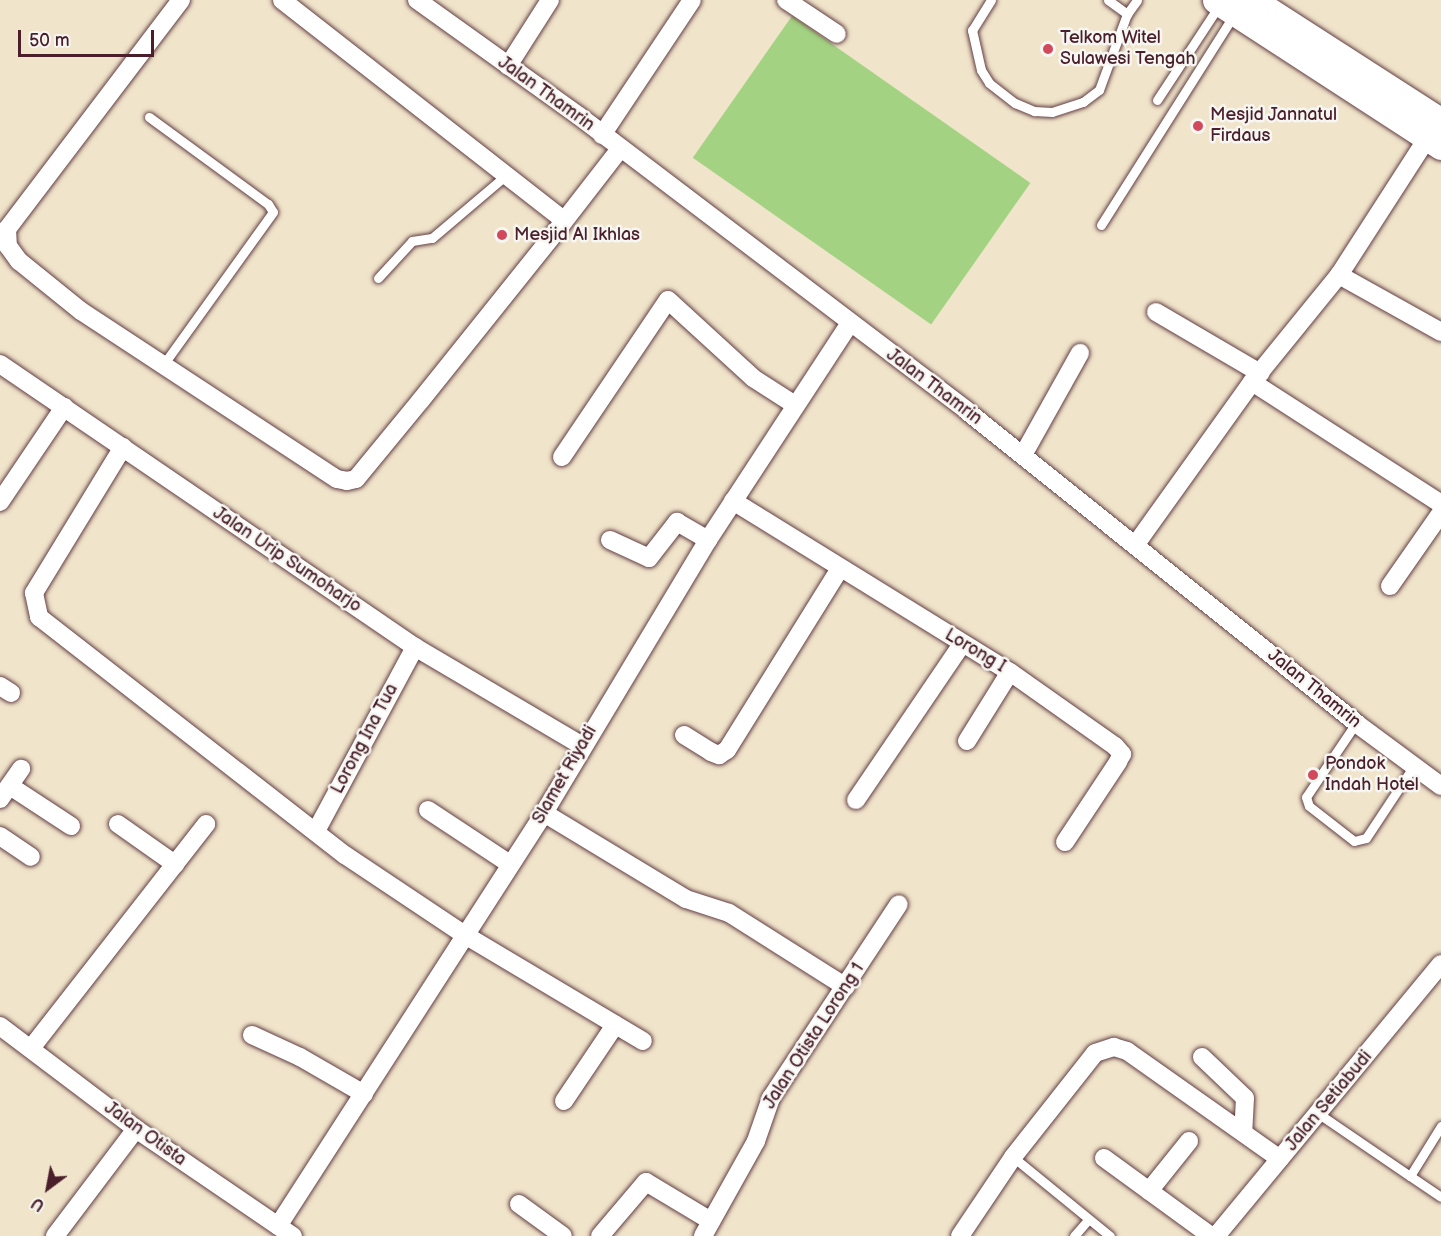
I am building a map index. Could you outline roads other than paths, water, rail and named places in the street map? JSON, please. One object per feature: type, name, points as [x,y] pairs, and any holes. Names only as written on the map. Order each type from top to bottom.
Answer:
[{"type":"main road","points":[[1245,5],[1437,135]]},
{"type":"main road","points":[[1245,5],[1437,135]]},
{"type":"street","points":[[181,0],[7,229],[8,246],[19,261],[81,311],[337,478],[356,479],[620,149]]},
{"type":"street","points":[[282,0],[561,219],[561,225]]},
{"type":"street","name":"Jalan Thamrin","points":[[417,0],[602,135],[1023,455],[1356,723],[1441,786]]},
{"type":"street","points":[[508,66],[550,0]]},
{"type":"street","points":[[602,135],[652,65],[692,0]]},
{"type":"street","points":[[786,0],[837,34]]},
{"type":"street","points":[[1136,544],[1256,377],[1339,275],[1437,135]]},
{"type":"street","points":[[1339,275],[1441,332]]},
{"type":"street","points":[[562,457],[668,300],[753,378],[795,405]]},
{"type":"street","points":[[1156,312],[1256,377],[1441,504]]},
{"type":"street","name":"Slamet Riyadi","points":[[286,1231],[364,1094],[544,813],[582,745],[708,540],[850,323]]},
{"type":"street","points":[[1023,455],[1080,353]]},
{"type":"street","name":"Jalan Urip Sumoharjo","points":[[0,364],[415,646],[582,745]]},
{"type":"street","points":[[0,502],[64,406]]},
{"type":"street","points":[[123,447],[34,594],[39,617],[352,860],[465,935],[643,1041]]},
{"type":"street","name":"Lorong I","points":[[733,501],[839,570],[1010,672],[1122,754],[1065,842]]},
{"type":"street","points":[[1390,586],[1441,513]]},
{"type":"street","points":[[610,540],[649,558],[677,522],[708,540]]},
{"type":"street","points":[[684,735],[719,755],[727,750],[839,570]]},
{"type":"street","points":[[856,801],[962,644]]},
{"type":"street","name":"Lorong Ina Tua","points":[[316,831],[415,646]]},
{"type":"street","points":[[967,741],[1010,672]]},
{"type":"street","points":[[21,769],[5,793],[71,826]]},
{"type":"street","points":[[428,810],[510,864]]},
{"type":"street","points":[[544,813],[686,899],[729,913],[846,987]]},
{"type":"street","points":[[118,824],[175,864]]},
{"type":"street","points":[[32,1047],[206,824]]},
{"type":"street","points":[[0,836],[31,857]]},
{"type":"street","name":"Jalan Otista Lorong 1","points":[[707,1229],[756,1141],[771,1098],[899,904]]},
{"type":"street","name":"Jalan Setiabudi","points":[[1220,1234],[1441,964]]},
{"type":"street","points":[[564,1101],[615,1025]]},
{"type":"street","name":"Jalan Otista","points":[[0,1026],[32,1047],[136,1129],[286,1231]]},
{"type":"street","points":[[252,1035],[300,1057],[364,1094]]},
{"type":"street","points":[[960,1236],[1013,1157],[1095,1053],[1114,1047],[1127,1051],[1280,1159]]},
{"type":"street","points":[[1202,1057],[1245,1098],[1243,1131]]},
{"type":"street","points":[[55,1236],[136,1129]]},
{"type":"street","points":[[1149,1191],[1189,1141]]},
{"type":"street","points":[[1104,1158],[1149,1191],[1220,1234]]},
{"type":"street","points":[[600,1236],[646,1182],[707,1229]]},
{"type":"street","points":[[519,1204],[563,1236]]},
{"type":"lane","points":[[991,0],[972,30],[981,70],[1002,95],[1034,111],[1052,112],[1083,102],[1099,90],[1127,14],[1137,0]]},
{"type":"lane","points":[[1108,0],[1127,14]]},
{"type":"lane","points":[[1157,100],[1245,5]]},
{"type":"lane","points":[[1101,225],[1245,5]]},
{"type":"lane","points":[[149,117],[268,204],[273,213],[163,364]]},
{"type":"lane","points":[[378,278],[412,241],[432,238],[505,176]]},
{"type":"lane","points":[[1356,723],[1306,797],[1309,806],[1354,841],[1366,838],[1413,767]]},
{"type":"lane","points":[[1319,1114],[1441,1197]]},
{"type":"lane","points":[[1410,1176],[1441,1126]]},
{"type":"lane","points":[[1013,1157],[1110,1236]]},
{"type":"lane","points":[[1074,1236],[1088,1220]]},
{"type":"place","name":"Telkom Witel Sulawesi Tengah","points":[[1048,49]]},
{"type":"place","name":"Mesjid Jannatul Firdaus","points":[[1198,126]]},
{"type":"place","name":"Mesjid Al Ikhlas","points":[[502,235]]},
{"type":"place","name":"Pondok Indah Hotel","points":[[1313,775]]}]
